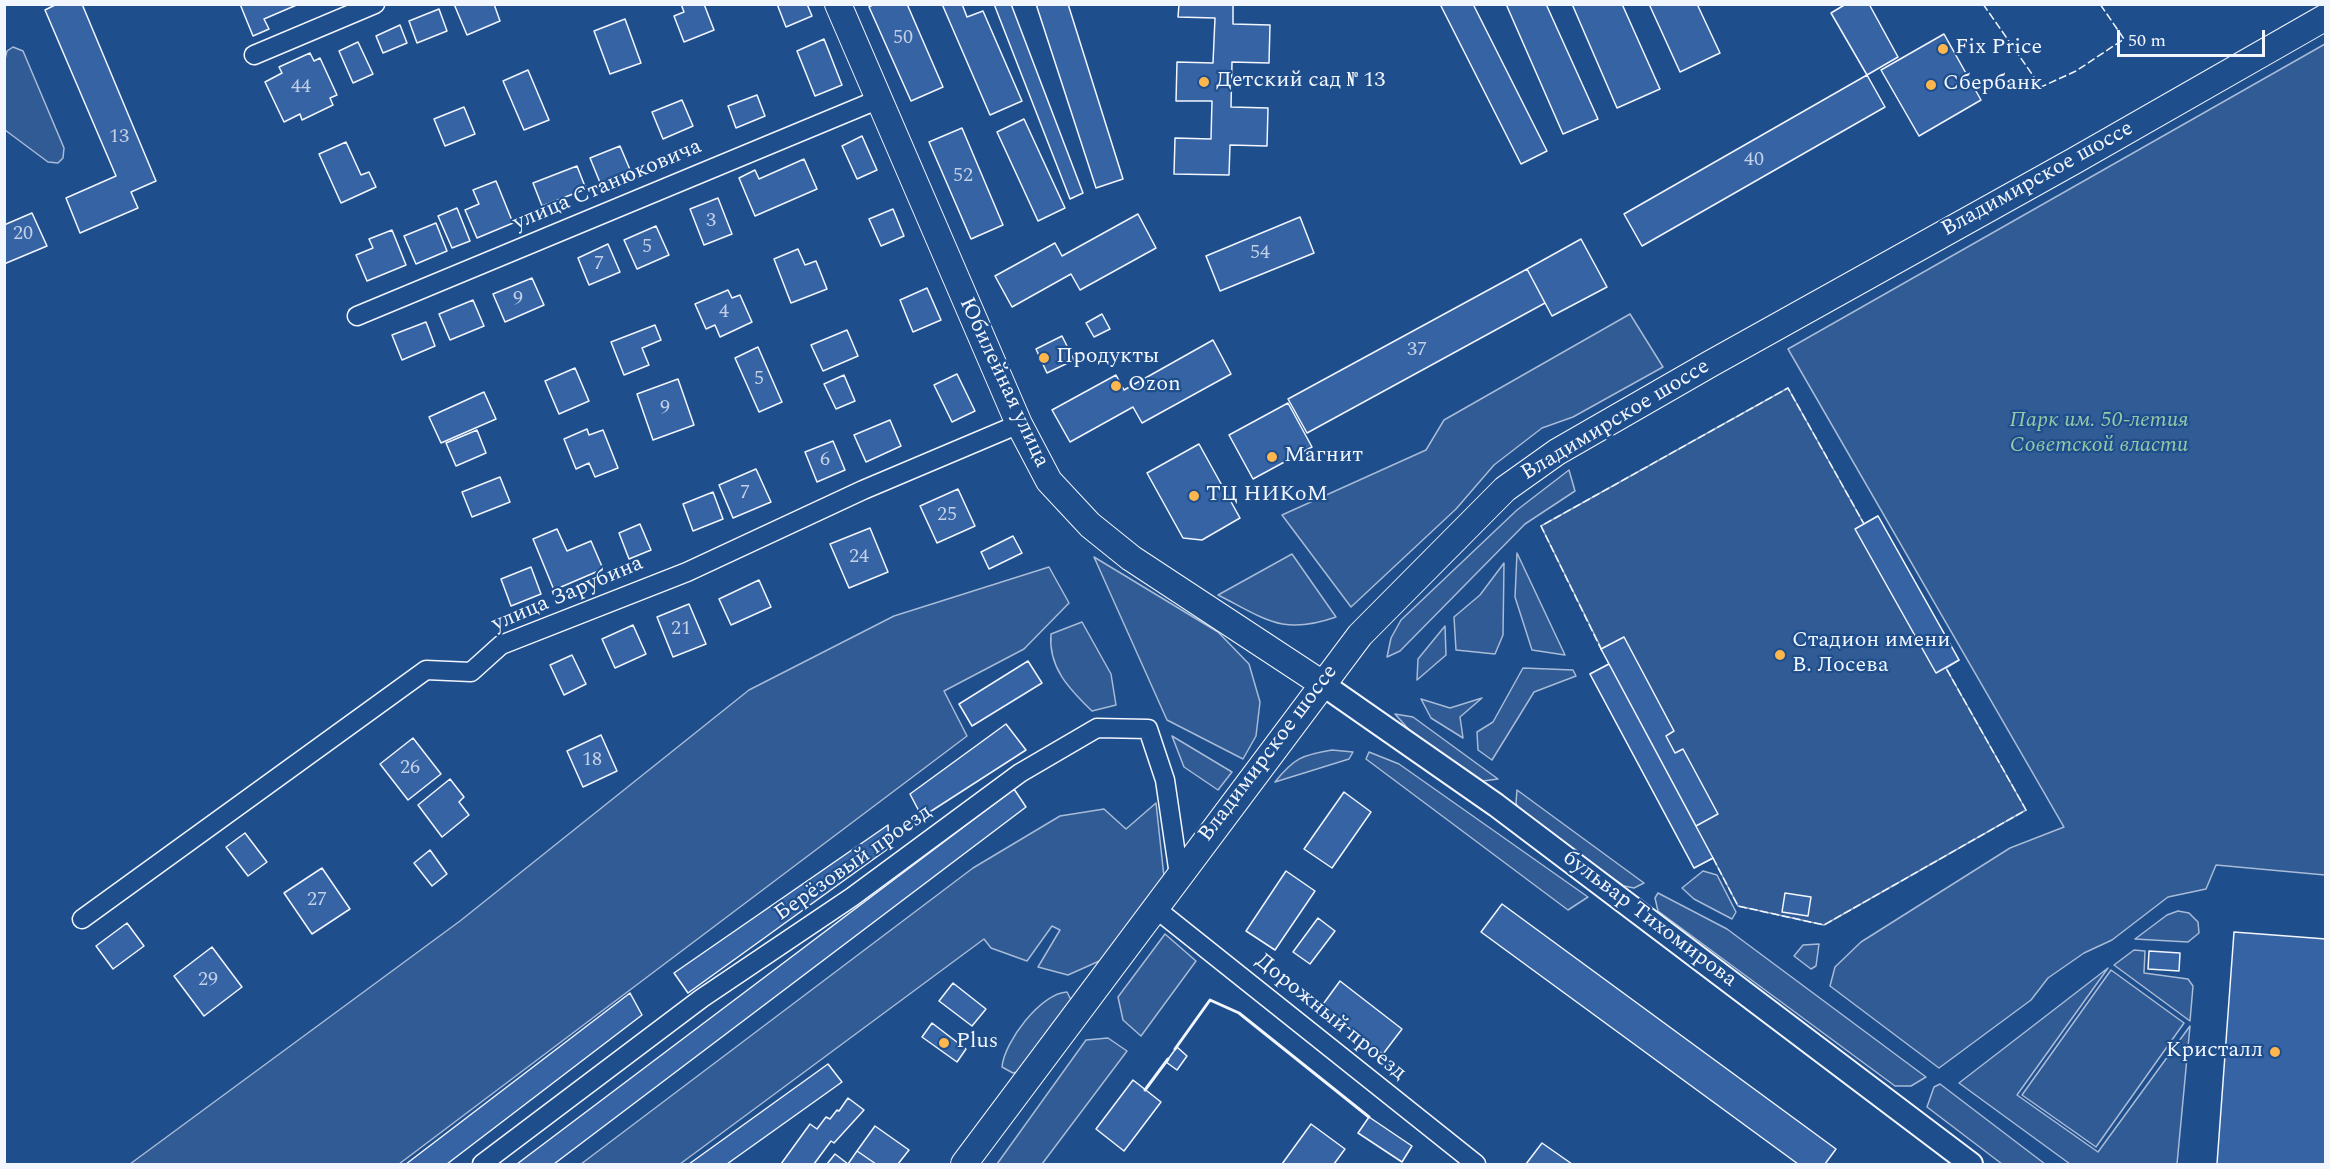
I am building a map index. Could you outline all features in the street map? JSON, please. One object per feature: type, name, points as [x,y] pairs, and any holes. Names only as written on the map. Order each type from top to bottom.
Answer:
[{"type":"main road","name":"Юбилейная улица","points":[[838,4],[877,100],[1019,424],[1048,481],[1090,525],[1131,558],[1321,683]]},
{"type":"main road","name":"Владимирское шоссе","points":[[964,1164],[1321,683],[1360,635],[1505,489],[1557,452],[2325,17]]},
{"type":"street","points":[[254,55],[375,4]]},
{"type":"street","name":"улица Станюковича","points":[[357,316],[877,100]]},
{"type":"street","name":"улица Зарубина","points":[[82,919],[426,670],[471,672],[501,645],[687,572],[863,490],[1019,424]]},
{"type":"street","name":"бульвар Тихомирова","points":[[1321,683],[1496,805],[1971,1164]]},
{"type":"street","name":"Берёзовый проезд","points":[[482,1164],[702,998],[852,897],[1020,773],[1097,728],[1148,729],[1166,780],[1179,875]]},
{"type":"street","name":"Дорожный проезд","points":[[1155,908],[1476,1164]]},
{"type":"green space","name":"Парк им. 50-летия Советской власти","points":[[2325,44],[2325,875],[2216,865],[2206,889],[2168,897],[2112,940],[2084,953],[2048,978],[2031,1000],[1939,1068],[1830,986],[1835,967],[1861,942],[2010,848],[2064,827],[1788,349]]},
{"type":"green space","points":[[13,47],[23,51],[64,148],[63,158],[58,163],[48,162],[5,130],[5,59],[7,51]]},
{"type":"green space","points":[[1630,314],[1663,367],[1573,417],[1542,428],[1494,465],[1456,509],[1351,607],[1282,515],[1426,450],[1444,420]]},
{"type":"green space","name":"Стадион имени В. Лосева","points":[[1788,388],[1864,524],[1878,516],[1959,660],[1946,668],[2026,810],[1824,925],[1738,906],[1713,858],[1694,868],[1590,674],[1609,664],[1541,526]]},
{"type":"green space","points":[[1569,470],[1575,491],[1525,524],[1400,651],[1387,657],[1391,638],[1401,620],[1517,510]]},
{"type":"green space","points":[[1517,553],[1565,655],[1532,650],[1515,597]]},
{"type":"green space","points":[[1292,554],[1336,617],[1302,625],[1288,625],[1262,618],[1218,595]]},
{"type":"green space","points":[[1094,557],[1218,632],[1249,664],[1260,702],[1256,736],[1243,759],[1167,720]]},
{"type":"green space","points":[[1504,563],[1503,635],[1495,654],[1456,650],[1454,617],[1480,595]]},
{"type":"green space","points":[[1049,567],[1069,603],[1024,649],[944,691],[967,736],[399,1164],[130,1164],[460,921],[749,690],[894,616]]},
{"type":"green space","points":[[1082,622],[1111,674],[1116,705],[1092,711],[1068,686],[1057,667],[1051,646],[1051,634]]},
{"type":"green space","points":[[1445,626],[1446,655],[1417,680],[1418,659]]},
{"type":"green space","points":[[1523,668],[1573,670],[1576,676],[1534,692],[1492,760],[1478,750],[1477,732],[1493,722]]},
{"type":"green space","points":[[1482,698],[1460,717],[1463,738],[1431,718],[1421,699],[1450,708]]},
{"type":"green space","points":[[1395,714],[1413,717],[1498,779],[1483,781],[1412,733]]},
{"type":"green space","points":[[1172,736],[1232,772],[1218,790],[1184,767]]},
{"type":"green space","points":[[1332,750],[1353,752],[1349,759],[1275,782],[1299,759]]},
{"type":"green space","points":[[1369,752],[1399,764],[1588,897],[1568,910],[1366,759]]},
{"type":"green space","points":[[1517,790],[1644,883],[1634,888],[1624,886],[1519,810],[1516,803]]},
{"type":"green space","points":[[1156,803],[1164,877],[1106,958],[1068,975],[1038,967],[1060,930],[1052,926],[1027,961],[991,948],[984,939],[680,1164],[581,1164],[973,868],[1060,816],[1104,809],[1126,829]]},
{"type":"green space","points":[[1703,871],[1717,875],[1736,912],[1732,919],[1694,899],[1682,888]]},
{"type":"green space","points":[[1658,893],[1727,929],[1926,1077],[1911,1086],[1895,1086],[1658,911],[1655,898]]},
{"type":"green space","points":[[2178,911],[2189,913],[2198,922],[2199,933],[2188,942],[2135,939],[2167,915]]},
{"type":"green space","points":[[1165,934],[1196,961],[1141,1036],[1123,1020],[1118,997]]},
{"type":"green space","points":[[1819,944],[1816,966],[1811,969],[1794,956],[1803,945]]},
{"type":"green space","points":[[2134,950],[2145,951],[2144,973],[2188,979],[2193,986],[2190,1021],[2114,965]]},
{"type":"green space","points":[[2108,968],[2017,1095],[2098,1152],[2190,1026],[2177,1164],[2070,1164],[1959,1083]]},
{"type":"green space","points":[[2111,970],[2184,1023],[2096,1147],[2022,1095]]},
{"type":"green space","points":[[1067,992],[1071,1000],[1021,1071],[1013,1073],[1002,1067],[1009,1045],[1026,1020],[1046,1001],[1057,994]]},
{"type":"green space","points":[[1108,1038],[1127,1051],[1042,1164],[997,1164],[1086,1040]]},
{"type":"green space","points":[[1940,1084],[2045,1164],[2002,1164],[1927,1107],[1934,1087]]},
{"type":"building","points":[[57,4],[82,4],[156,181],[131,192],[138,208],[80,233],[66,198],[116,176],[45,10]]},
{"type":"building","points":[[240,4],[299,4],[264,19],[269,29],[253,36]]},
{"type":"building","points":[[454,4],[494,4],[500,21],[467,35]]},
{"type":"building","points":[[681,4],[704,4],[714,30],[684,42],[674,16],[684,12]]},
{"type":"building","points":[[777,4],[807,4],[812,16],[786,27]]},
{"type":"building","points":[[874,4],[907,4],[943,87],[911,101],[869,7]]},
{"type":"building","points":[[942,4],[962,4],[967,17],[983,11],[1022,101],[990,115]]},
{"type":"building","points":[[994,4],[1011,4],[1083,193],[1070,199]]},
{"type":"building","points":[[1036,4],[1068,4],[1123,179],[1096,188]]},
{"type":"building","name":"Детский сад № 13","points":[[1179,4],[1233,4],[1233,24],[1270,25],[1269,63],[1232,62],[1231,107],[1268,108],[1267,146],[1230,145],[1229,175],[1174,174],[1175,138],[1211,139],[1212,101],[1176,101],[1177,62],[1213,63],[1215,18],[1178,17]]},
{"type":"building","points":[[1440,4],[1473,4],[1547,151],[1521,164]]},
{"type":"building","points":[[1506,4],[1546,4],[1598,119],[1563,134]]},
{"type":"building","points":[[1572,4],[1622,4],[1660,89],[1617,108]]},
{"type":"building","points":[[1649,4],[1697,4],[1720,53],[1680,72]]},
{"type":"building","points":[[1846,4],[1869,4],[1898,57],[1867,75],[1831,13]]},
{"type":"building","points":[[439,9],[447,31],[417,43],[409,21]]},
{"type":"building","points":[[625,19],[641,63],[610,74],[594,31]]},
{"type":"building","points":[[400,25],[407,43],[383,53],[376,36]]},
{"type":"building","name":"Сбербанк","points":[[1944,34],[1981,100],[1919,136],[1881,70]]},
{"type":"building","points":[[824,39],[842,85],[815,96],[797,51]]},
{"type":"building","points":[[358,42],[373,74],[353,83],[339,51]]},
{"type":"building","points":[[310,53],[314,61],[320,58],[337,95],[330,98],[333,105],[302,120],[300,114],[284,122],[265,82],[282,73],[279,67]]},
{"type":"building","points":[[528,70],[549,120],[524,130],[503,81]]},
{"type":"building","points":[[1867,75],[1885,107],[1642,246],[1624,214]]},
{"type":"building","points":[[757,95],[765,116],[736,128],[728,106]]},
{"type":"building","points":[[682,100],[693,126],[663,139],[652,112]]},
{"type":"building","points":[[464,107],[475,134],[445,146],[434,119]]},
{"type":"building","points":[[1024,119],[1065,208],[1038,221],[997,132]]},
{"type":"building","points":[[962,128],[1003,225],[971,239],[929,142]]},
{"type":"building","points":[[862,136],[877,170],[857,179],[842,146]]},
{"type":"building","points":[[346,142],[361,175],[369,172],[376,187],[341,203],[319,154]]},
{"type":"building","points":[[620,146],[631,172],[601,185],[590,158]]},
{"type":"building","points":[[804,159],[817,189],[755,216],[739,178],[755,170],[759,179]]},
{"type":"building","points":[[577,166],[586,189],[542,206],[533,183]]},
{"type":"building","points":[[496,181],[513,223],[477,238],[465,210],[479,204],[473,190]]},
{"type":"building","points":[[718,198],[732,234],[704,245],[690,209]]},
{"type":"building","points":[[457,208],[470,241],[452,248],[438,216]]},
{"type":"building","points":[[893,209],[904,236],[881,246],[869,219]]},
{"type":"building","points":[[32,213],[47,246],[4,264],[4,225]]},
{"type":"building","points":[[1138,214],[1156,248],[1080,290],[1071,274],[1012,307],[995,276],[1055,243],[1062,256]]},
{"type":"building","points":[[1300,217],[1314,253],[1220,291],[1206,256]]},
{"type":"building","points":[[436,223],[447,251],[416,264],[404,236]]},
{"type":"building","points":[[656,226],[669,255],[637,269],[624,240]]},
{"type":"building","points":[[392,230],[406,265],[367,281],[356,255],[373,248],[369,239]]},
{"type":"building","points":[[1581,239],[1607,287],[1552,316],[1527,269]]},
{"type":"building","points":[[608,244],[620,272],[589,285],[578,258]]},
{"type":"building","points":[[798,249],[805,265],[816,261],[827,289],[791,303],[774,259]]},
{"type":"building","points":[[1527,269],[1545,303],[1307,433],[1288,399]]},
{"type":"building","points":[[532,278],[544,305],[505,322],[493,294]]},
{"type":"building","points":[[927,288],[941,320],[913,332],[900,300]]},
{"type":"building","points":[[728,290],[732,298],[740,295],[752,322],[720,337],[715,325],[706,329],[695,304]]},
{"type":"building","points":[[473,300],[484,326],[450,340],[439,314]]},
{"type":"building","points":[[1102,314],[1110,329],[1094,337],[1086,323]]},
{"type":"building","points":[[426,322],[435,346],[402,360],[392,335]]},
{"type":"building","points":[[655,325],[661,340],[642,348],[649,365],[624,375],[611,342]]},
{"type":"building","points":[[847,330],[858,356],[823,371],[811,345]]},
{"type":"building","points":[[1062,336],[1074,360],[1047,373],[1036,349]]},
{"type":"building","points":[[1213,340],[1231,374],[1142,423],[1133,407],[1070,442],[1052,410],[1116,375],[1124,390]]},
{"type":"building","points":[[758,347],[782,402],[759,412],[735,358]]},
{"type":"building","points":[[575,368],[589,401],[559,414],[545,381]]},
{"type":"building","points":[[957,374],[975,411],[952,422],[934,385]]},
{"type":"building","points":[[844,375],[855,401],[836,409],[824,384]]},
{"type":"building","points":[[678,379],[694,425],[653,440],[637,394]]},
{"type":"building","points":[[484,392],[496,419],[441,443],[429,417]]},
{"type":"building","points":[[1288,403],[1312,447],[1253,479],[1229,435]]},
{"type":"building","points":[[890,420],[901,446],[866,462],[854,435]]},
{"type":"building","points":[[587,429],[589,435],[603,430],[618,468],[595,477],[589,463],[576,469],[564,439]]},
{"type":"building","points":[[477,430],[486,453],[456,466],[446,443]]},
{"type":"building","points":[[833,441],[845,470],[817,482],[805,452]]},
{"type":"building","name":"ТЦ НИКоМ","points":[[1199,444],[1240,518],[1202,540],[1183,538],[1147,473]]},
{"type":"building","points":[[756,469],[771,502],[733,518],[719,485]]},
{"type":"building","points":[[500,477],[510,502],[472,517],[462,492]]},
{"type":"building","points":[[958,489],[975,526],[937,543],[920,506]]},
{"type":"building","points":[[713,492],[723,519],[693,531],[683,504]]},
{"type":"building","points":[[1878,516],[1959,660],[1936,673],[1855,529]]},
{"type":"building","points":[[640,524],[651,550],[629,559],[619,533]]},
{"type":"building","points":[[870,528],[888,572],[849,588],[830,544]]},
{"type":"building","points":[[557,529],[567,551],[591,541],[603,569],[554,590],[533,539]]},
{"type":"building","points":[[1013,536],[1022,553],[989,569],[981,552]]},
{"type":"building","points":[[531,567],[541,594],[511,606],[501,579]]},
{"type":"building","points":[[759,580],[771,607],[731,625],[719,599]]},
{"type":"building","points":[[689,604],[706,644],[673,657],[657,617]]},
{"type":"building","points":[[633,625],[646,654],[615,668],[602,639]]},
{"type":"building","points":[[1624,637],[1674,731],[1666,736],[1675,753],[1683,749],[1718,814],[1696,826],[1601,649]]},
{"type":"building","points":[[572,655],[586,684],[564,695],[550,665]]},
{"type":"building","points":[[1028,661],[1042,683],[972,726],[959,704]]},
{"type":"building","points":[[1609,664],[1713,858],[1694,868],[1590,674]]},
{"type":"building","points":[[1006,724],[1026,750],[922,817],[910,794]]},
{"type":"building","points":[[601,735],[617,771],[583,787],[567,751]]},
{"type":"building","points":[[413,738],[441,774],[408,800],[380,764]]},
{"type":"building","points":[[450,779],[464,797],[459,802],[469,815],[442,837],[418,805]]},
{"type":"building","points":[[1014,789],[1026,807],[554,1164],[517,1164]]},
{"type":"building","points":[[1344,792],[1371,812],[1332,868],[1304,849]]},
{"type":"building","points":[[888,825],[889,848],[688,993],[674,973]]},
{"type":"building","points":[[245,833],[267,862],[248,876],[226,847]]},
{"type":"building","points":[[430,850],[447,874],[432,886],[414,863]]},
{"type":"building","points":[[322,868],[350,909],[312,934],[284,893]]},
{"type":"building","points":[[1286,871],[1315,891],[1275,950],[1246,931]]},
{"type":"building","points":[[1785,893],[1811,897],[1808,916],[1782,912]]},
{"type":"building","points":[[1502,904],[1836,1149],[1825,1164],[1798,1164],[1481,932]]},
{"type":"building","points":[[1318,918],[1335,931],[1310,964],[1293,952]]},
{"type":"building","points":[[127,923],[144,946],[113,969],[96,946]]},
{"type":"building","name":"Кристалл","points":[[2234,932],[2326,939],[2326,1164],[2217,1164]]},
{"type":"building","points":[[212,947],[242,987],[204,1016],[174,976]]},
{"type":"building","points":[[2149,951],[2180,953],[2179,971],[2148,969]]},
{"type":"building","points":[[1340,981],[1402,1029],[1383,1054],[1321,1007]]},
{"type":"building","points":[[953,983],[986,1009],[972,1026],[939,1001]]},
{"type":"building","points":[[630,993],[642,1015],[447,1164],[406,1164]]},
{"type":"building","name":"Plus","points":[[932,1023],[966,1049],[957,1062],[922,1037]]},
{"type":"building","points":[[1177,1047],[1187,1056],[1177,1070],[1166,1062]]},
{"type":"building","points":[[828,1064],[842,1082],[727,1164],[689,1164]]},
{"type":"building","points":[[1133,1080],[1161,1102],[1124,1151],[1096,1129]]},
{"type":"building","points":[[848,1098],[864,1110],[834,1143],[831,1141],[814,1164],[781,1164],[810,1124],[817,1129],[826,1117],[830,1119],[837,1110],[839,1111]]},
{"type":"building","points":[[1369,1117],[1412,1146],[1402,1162],[1358,1133]]},
{"type":"building","points":[[1311,1124],[1345,1149],[1334,1164],[1282,1164]]},
{"type":"building","points":[[875,1126],[909,1150],[898,1164],[876,1164],[857,1151]]},
{"type":"building","points":[[1542,1143],[1572,1164],[1526,1164]]},
{"type":"building","points":[[857,1151],[876,1164],[848,1164]]},
{"type":"building","points":[[835,1154],[848,1164],[827,1164]]},
{"type":"fence","points":[[1983,4],[2041,87],[2076,71],[2124,39],[2100,4]]},
{"type":"fence","points":[[1602,651],[1541,526],[1788,388],[1864,524]]},
{"type":"fence","points":[[1713,858],[1738,906],[1824,925],[2026,810],[1946,668]]},
{"type":"wall","points":[[1175,1049],[1210,1000],[1239,1013],[1369,1117]]},
{"type":"wall","points":[[1145,1090],[1168,1059]]},
{"type":"place","name":"Fix Price","points":[[1943,49]]},
{"type":"place","name":"Детский сад № 13","points":[[1204,82]]},
{"type":"place","name":"Сбербанк","points":[[1931,85]]},
{"type":"place","name":"Продукты","points":[[1044,358]]},
{"type":"place","name":"Ozon","points":[[1116,386]]},
{"type":"place","name":"Магнит","points":[[1272,457]]},
{"type":"place","name":"ТЦ НИКоМ","points":[[1194,496]]},
{"type":"place","name":"Стадион имени В. Лосева","points":[[1780,655]]},
{"type":"place","name":"Plus","points":[[944,1043]]},
{"type":"place","name":"Кристалл","points":[[2275,1052]]}]
